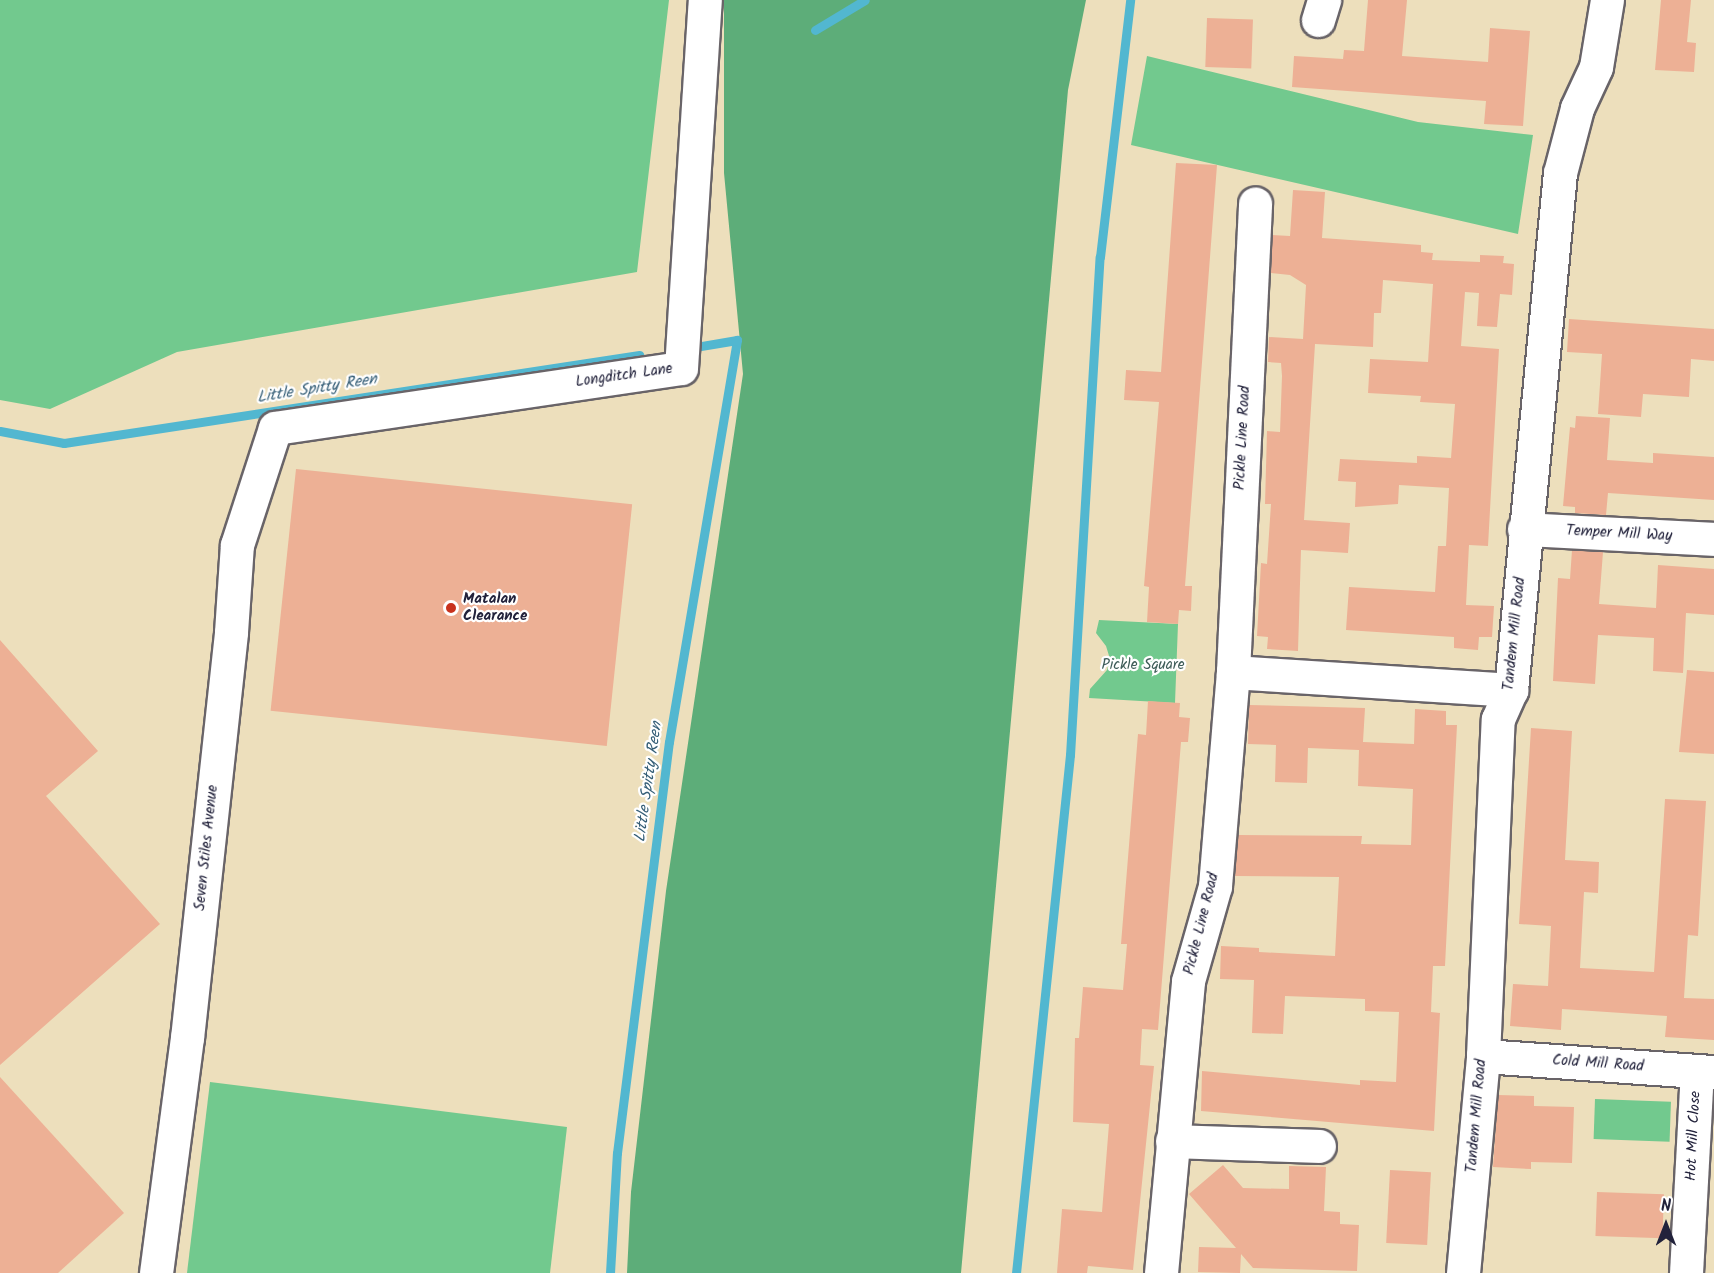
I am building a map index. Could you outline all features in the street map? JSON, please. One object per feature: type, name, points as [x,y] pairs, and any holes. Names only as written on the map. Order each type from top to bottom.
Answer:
[{"type":"street","name":"Longditch Lane","points":[[275,428],[681,368],[705,0]]},
{"type":"street","name":"Tandem Mill Road","points":[[1463,1273],[1483,1056],[1498,719],[1511,690],[1524,529],[1560,174],[1577,108],[1596,67],[1606,0]]},
{"type":"street","name":"Pickle Line Road","points":[[1161,1273],[1188,981],[1215,886],[1233,672],[1255,204]]},
{"type":"street","name":"Seven Stiles Avenue","points":[[156,1273],[188,1026],[237,545],[275,428]]},
{"type":"street","name":"Temper Mill Way","points":[[1524,529],[1714,539]]},
{"type":"street","points":[[1233,672],[1511,690]]},
{"type":"street","name":"Cold Mill Road","points":[[1483,1056],[1706,1071]]},
{"type":"street","name":"Hot Mill Close","points":[[1686,1273],[1706,1071]]},
{"type":"street","points":[[1172,1141],[1319,1146]]},
{"type":"green space","points":[[0,0],[669,0],[637,272],[177,352],[50,409],[0,400]]},
{"type":"green space","points":[[724,0],[1086,0],[1068,90],[961,1273],[627,1273],[631,1192],[666,891],[743,374],[724,173]]},
{"type":"green space","points":[[1147,56],[1418,122],[1533,135],[1518,234],[1131,145]]},
{"type":"green space","name":"Pickle Square","points":[[1099,620],[1178,624],[1175,703],[1089,698],[1090,689],[1107,670],[1110,659],[1106,646],[1096,633]]},
{"type":"green space","points":[[210,1082],[567,1127],[550,1273],[187,1273]]},
{"type":"green space","points":[[1595,1099],[1671,1102],[1670,1142],[1594,1139]]},
{"type":"building","points":[[1368,0],[1407,0],[1402,56],[1488,62],[1490,28],[1530,31],[1523,126],[1484,124],[1486,101],[1292,87],[1294,56],[1343,59],[1344,50],[1364,51]]},
{"type":"building","points":[[1661,0],[1691,0],[1687,42],[1696,43],[1694,72],[1655,70]]},
{"type":"building","points":[[1207,18],[1253,20],[1251,69],[1205,67]]},
{"type":"building","points":[[1176,163],[1217,165],[1185,586],[1192,586],[1191,611],[1179,610],[1178,624],[1147,622],[1149,587],[1144,586],[1159,402],[1124,400],[1126,370],[1161,372]]},
{"type":"building","points":[[1293,190],[1325,192],[1322,238],[1421,245],[1421,252],[1433,253],[1432,260],[1480,262],[1480,255],[1504,256],[1503,263],[1514,264],[1512,295],[1500,294],[1497,327],[1477,326],[1479,293],[1465,292],[1461,346],[1499,349],[1488,546],[1469,545],[1466,605],[1494,606],[1492,637],[1479,637],[1478,650],[1454,648],[1454,637],[1346,630],[1349,587],[1435,592],[1438,546],[1446,546],[1449,488],[1399,485],[1398,504],[1355,507],[1356,482],[1338,481],[1340,459],[1417,463],[1417,456],[1451,458],[1455,404],[1420,402],[1421,396],[1368,393],[1370,359],[1428,362],[1433,284],[1383,280],[1381,313],[1374,313],[1373,347],[1315,344],[1304,520],[1350,523],[1348,553],[1301,550],[1298,651],[1267,649],[1268,637],[1257,636],[1261,563],[1267,564],[1271,504],[1265,504],[1267,431],[1280,432],[1281,363],[1268,362],[1269,337],[1303,339],[1306,285],[1290,275],[1271,273],[1272,235],[1290,236]]},
{"type":"building","points":[[1569,319],[1714,329],[1714,361],[1691,359],[1689,397],[1643,394],[1641,417],[1598,414],[1602,354],[1567,352]]},
{"type":"building","points":[[1576,416],[1610,418],[1607,460],[1653,463],[1653,453],[1714,457],[1714,500],[1608,493],[1606,515],[1575,513],[1575,507],[1563,506],[1570,427],[1575,428]]},
{"type":"building","points":[[296,469],[632,504],[607,746],[271,711]]},
{"type":"building","points":[[1572,550],[1603,552],[1599,604],[1656,608],[1658,565],[1714,569],[1714,615],[1686,613],[1683,673],[1653,671],[1654,638],[1598,635],[1595,684],[1553,681],[1558,578],[1570,579]]},
{"type":"building","points":[[0,640],[98,751],[46,796],[160,924],[0,1065]]},
{"type":"building","points":[[1687,670],[1714,672],[1714,754],[1679,752]]},
{"type":"building","points":[[1148,701],[1180,703],[1179,717],[1190,718],[1188,742],[1181,742],[1158,1030],[1142,1029],[1140,1065],[1154,1066],[1133,1270],[1088,1266],[1087,1273],[1057,1273],[1062,1209],[1102,1212],[1109,1124],[1073,1122],[1075,1038],[1079,1038],[1083,987],[1123,990],[1127,944],[1121,944],[1138,734],[1146,735]]},
{"type":"building","points":[[1249,705],[1365,708],[1363,742],[1414,744],[1415,709],[1446,711],[1446,725],[1457,725],[1445,966],[1433,966],[1431,1012],[1440,1013],[1434,1131],[1201,1111],[1202,1071],[1360,1085],[1360,1080],[1396,1082],[1399,1012],[1365,1011],[1365,999],[1285,996],[1283,1034],[1252,1033],[1254,980],[1220,979],[1221,946],[1259,948],[1259,952],[1335,956],[1339,877],[1235,876],[1238,835],[1362,836],[1361,844],[1411,845],[1413,789],[1358,786],[1359,750],[1308,748],[1307,783],[1275,782],[1276,745],[1248,744]]},
{"type":"building","points":[[1531,728],[1572,731],[1565,860],[1599,862],[1598,893],[1584,892],[1580,968],[1654,972],[1665,799],[1706,801],[1698,936],[1688,935],[1684,998],[1714,999],[1714,1040],[1665,1037],[1667,1016],[1562,1009],[1561,1030],[1510,1026],[1513,984],[1548,986],[1551,926],[1519,924]]},
{"type":"building","points":[[0,1077],[124,1213],[58,1273],[0,1273]]},
{"type":"building","points":[[1498,1095],[1534,1096],[1534,1106],[1574,1107],[1572,1163],[1531,1162],[1531,1169],[1493,1167]]},
{"type":"building","points":[[1223,1165],[1243,1188],[1289,1189],[1289,1166],[1326,1167],[1324,1211],[1340,1212],[1340,1224],[1359,1225],[1357,1271],[1253,1268],[1241,1254],[1240,1273],[1198,1272],[1199,1247],[1236,1248],[1189,1194]]},
{"type":"building","points":[[1390,1170],[1431,1172],[1427,1245],[1386,1243]]},
{"type":"building","points":[[1597,1192],[1664,1194],[1662,1238],[1595,1236]]},
{"type":"waterway","name":"Little Spitty Reen","points":[[815,30],[865,0]]},
{"type":"waterway","points":[[1016,1273],[1070,755],[1100,257],[1130,0]]},
{"type":"waterway","name":"Little Spitty Reen","points":[[610,1273],[617,1153],[669,742],[737,340],[695,347]]},
{"type":"waterway","name":"Little Spitty Reen","points":[[0,431],[64,443],[639,355]]},
{"type":"place","name":"Matalan Clearance","points":[[451,608]]}]
